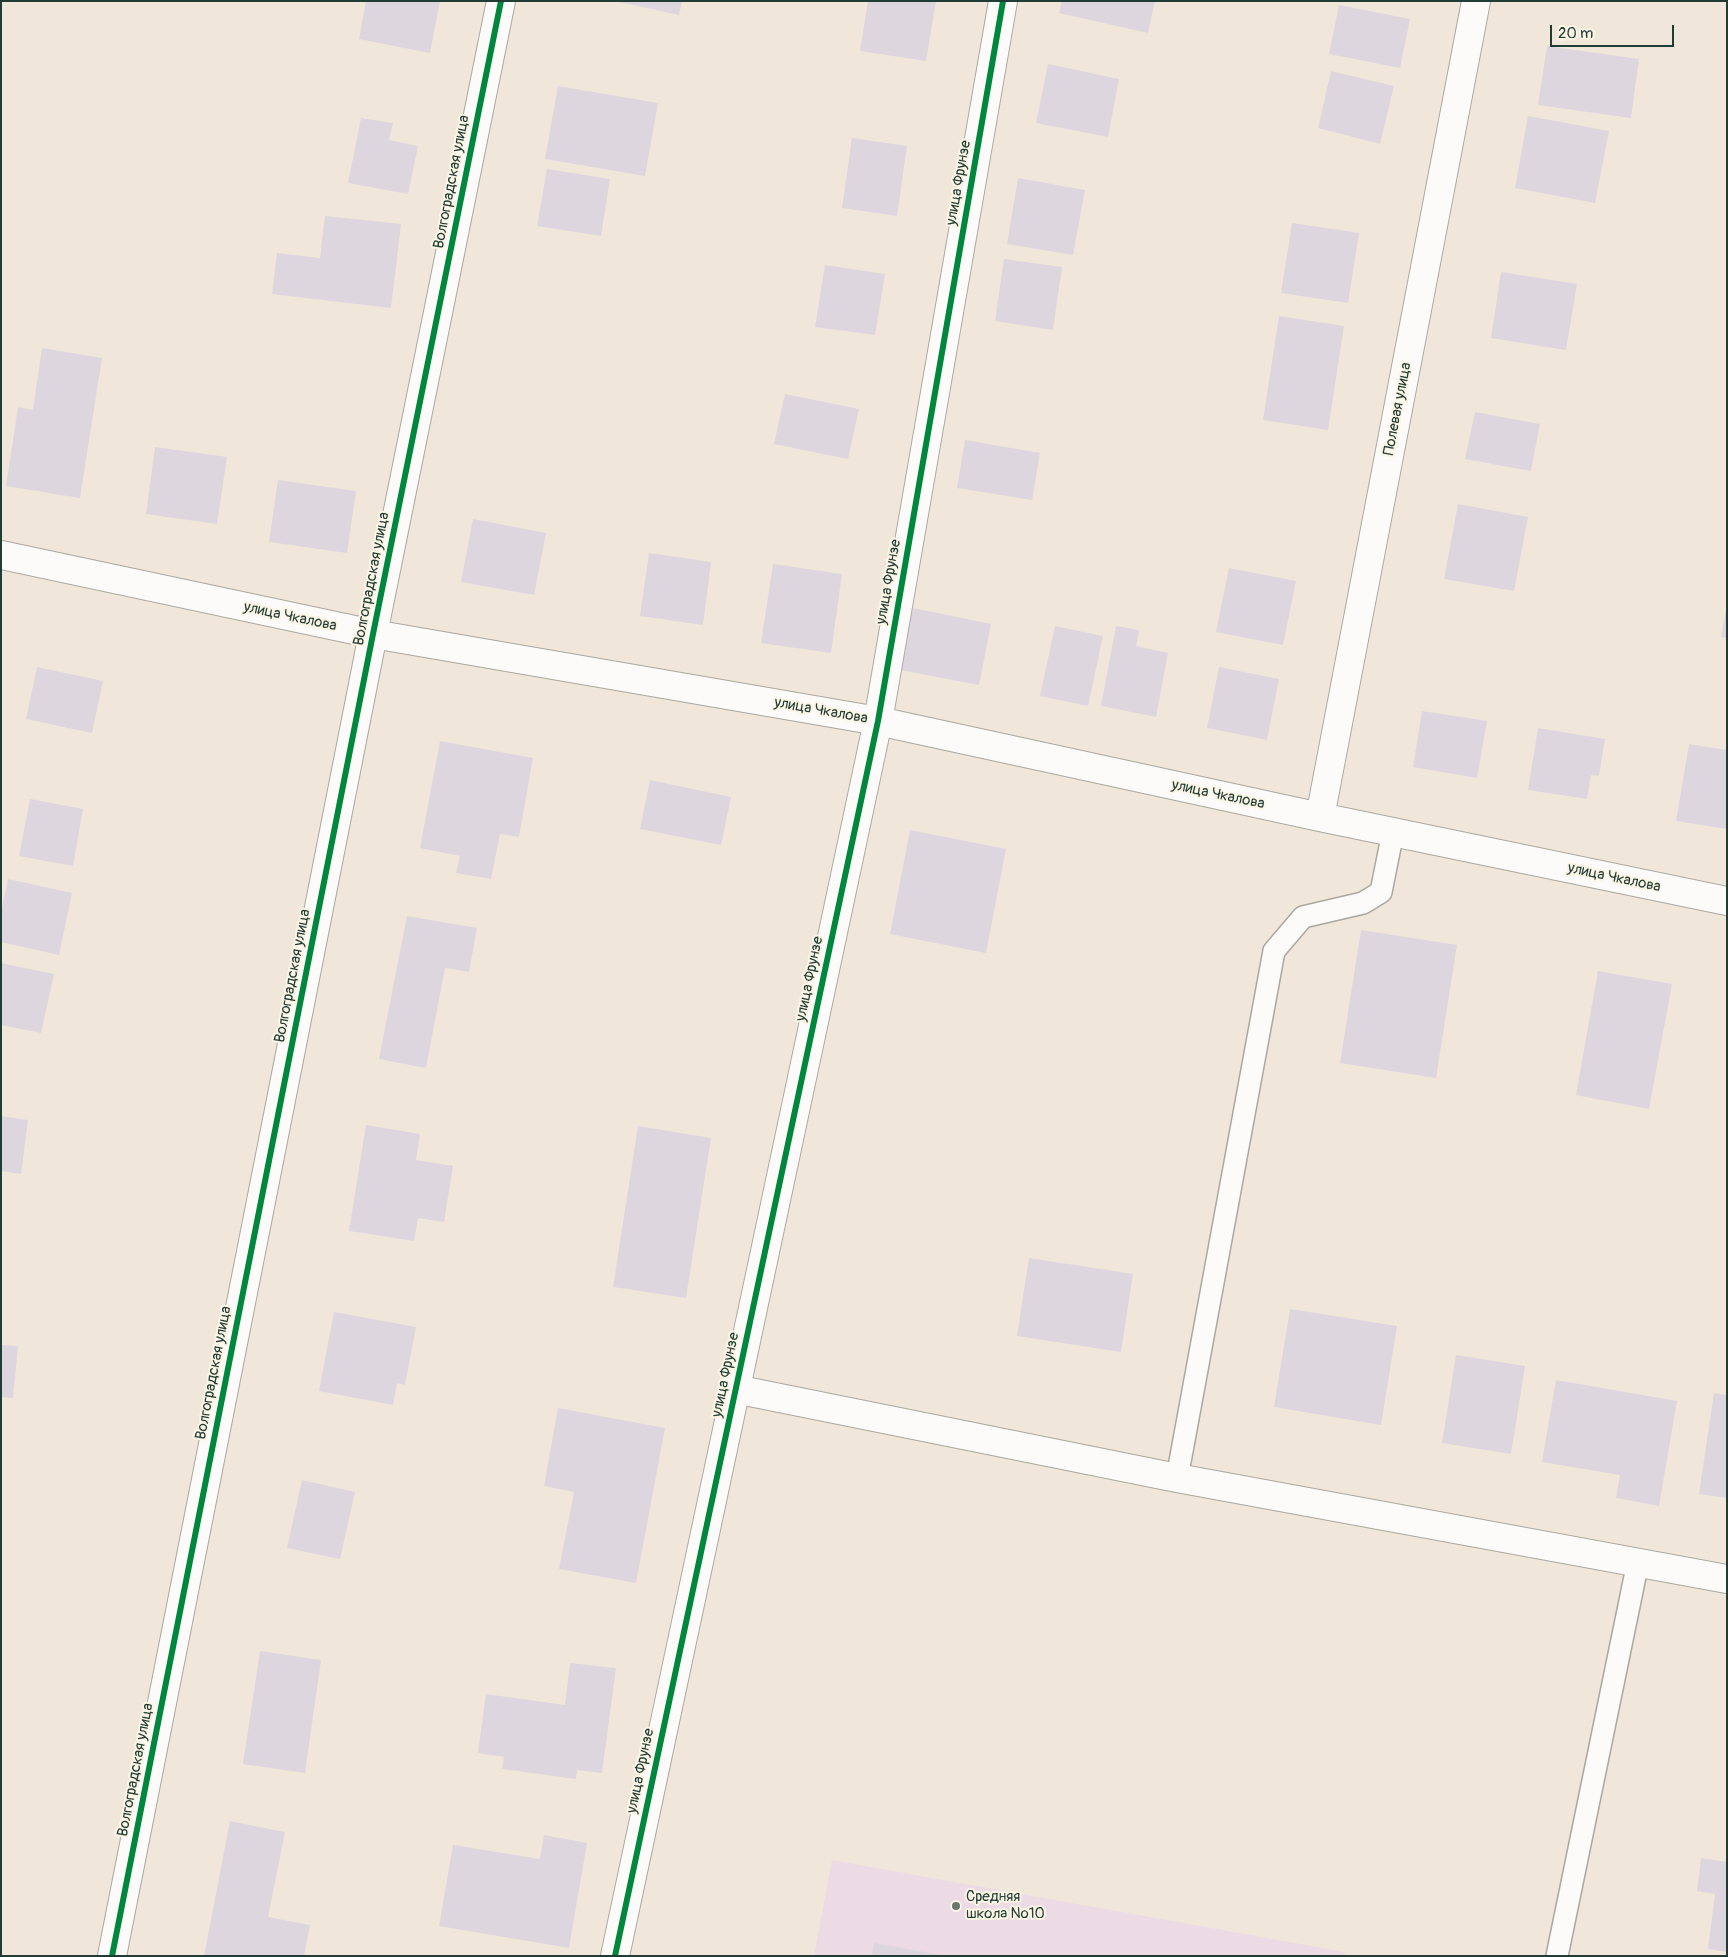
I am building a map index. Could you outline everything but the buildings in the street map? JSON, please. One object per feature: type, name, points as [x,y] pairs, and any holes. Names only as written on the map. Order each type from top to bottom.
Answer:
[{"type":"street","name":"Волгоградская улица","points":[[112,1956],[373,634],[501,1]]},
{"type":"street","name":"улица Фрунзе","points":[[615,1956],[878,721],[1003,1]]},
{"type":"street","name":"Полевая улица","points":[[1320,817],[1476,1]]},
{"type":"street","name":"улица Чкалова","points":[[1,555],[373,634],[878,721],[1320,817],[1727,901]]},
{"type":"street","points":[[735,1389],[1177,1478],[1727,1579]]},
{"type":"lane","points":[[1177,1478],[1274,951],[1303,917],[1363,903],[1381,892],[1393,832]]},
{"type":"lane","points":[[1557,1956],[1638,1562]]},
{"type":"shaded area","name":"Средняя школа №10","points":[[832,1860],[1345,1952],[1344,1956],[814,1956]]},
{"type":"cycle path","points":[[112,1956],[373,634],[501,1]]},
{"type":"cycle path","points":[[615,1956],[878,721],[1003,1]]},
{"type":"place","name":"Средняя школа №10","points":[[956,1906]]}]
